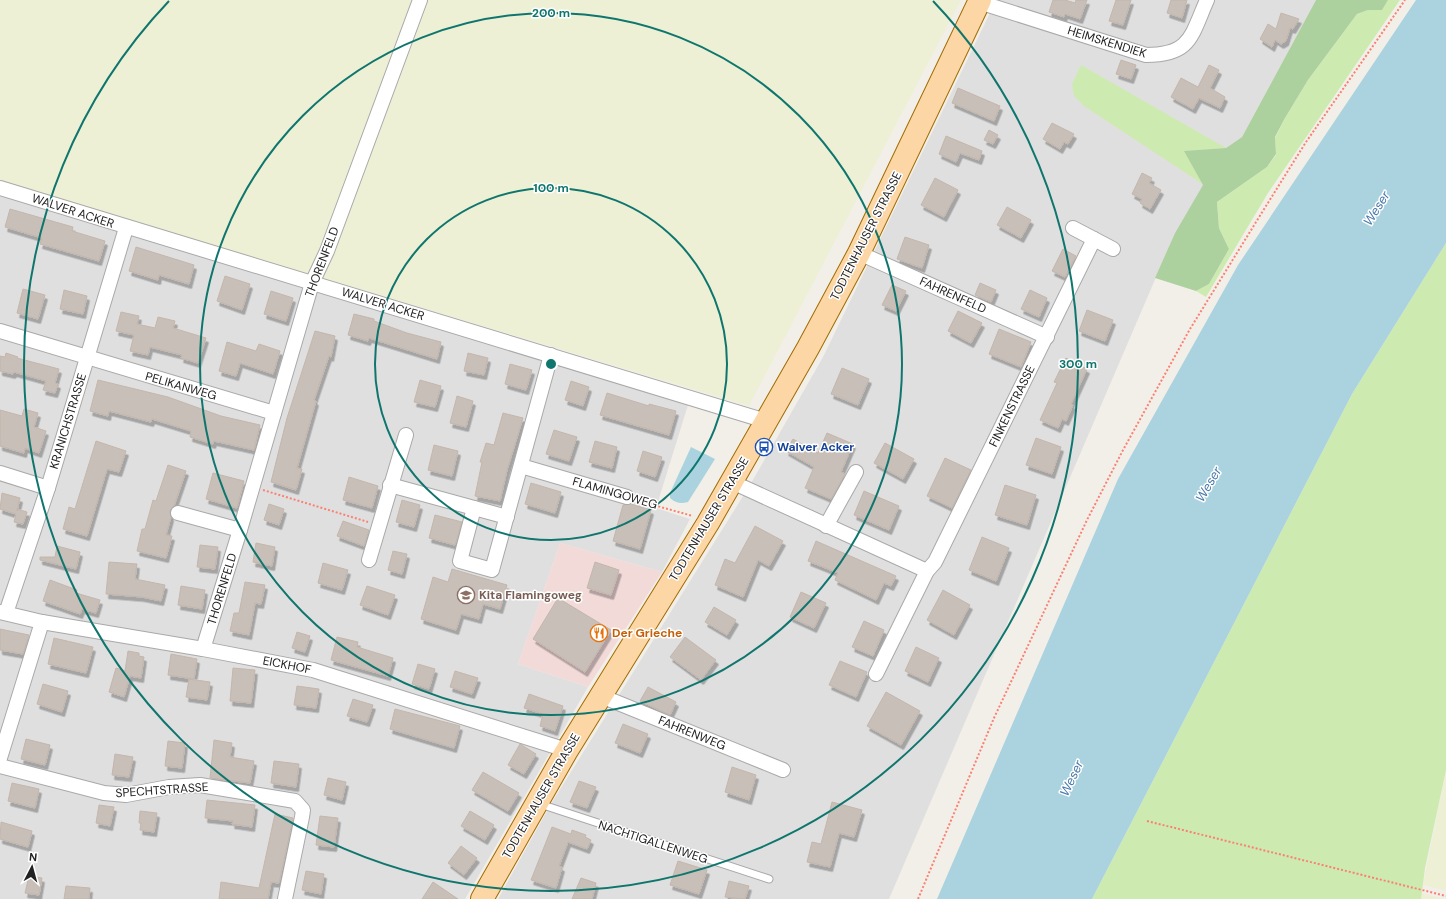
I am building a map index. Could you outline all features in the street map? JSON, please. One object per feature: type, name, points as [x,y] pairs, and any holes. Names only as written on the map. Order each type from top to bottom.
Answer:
[{"type":"main road","name":"TODTENHAUSER STRASSE","points":[[482,899],[536,802],[708,523],[766,422],[859,253],[980,1]]},
{"type":"street","name":"THORENFELD","points":[[204,649],[312,283],[327,251],[420,0]]},
{"type":"street","name":"HEIMSKENDIEK","points":[[980,1],[1146,55],[1163,55],[1179,49],[1189,41],[1208,0]]},
{"type":"street","name":"WALVER ACKER","points":[[0,188],[126,228],[551,355],[766,422]]},
{"type":"street","name":"KRANICHSTRASSE","points":[[3,613],[48,488],[126,228]]},
{"type":"street","points":[[1073,228],[1113,249]]},
{"type":"street","name":"FINKENSTRASSE","points":[[876,674],[927,571],[935,562],[1094,239]]},
{"type":"street","name":"FAHRENFELD","points":[[859,253],[1047,337]]},
{"type":"street","name":"PELIKANWEG","points":[[0,331],[274,413]]},
{"type":"street","points":[[474,508],[460,561],[492,570],[551,355]]},
{"type":"street","points":[[369,560],[406,435]]},
{"type":"street","name":"FLAMINGOWEG","points":[[521,466],[627,497]]},
{"type":"street","points":[[826,526],[856,472]]},
{"type":"street","points":[[0,473],[48,488]]},
{"type":"street","points":[[732,482],[927,571]]},
{"type":"street","points":[[390,485],[507,517]]},
{"type":"street","points":[[178,513],[240,530]]},
{"type":"street","name":"EICKHOF","points":[[3,613],[42,622],[204,649],[313,670],[550,744],[566,752]]},
{"type":"street","points":[[0,758],[42,622]]},
{"type":"street","name":"FAHRENWEG","points":[[601,696],[783,770]]},
{"type":"street","name":"SPECHTSTRASSE","points":[[0,766],[104,793],[126,795],[169,787],[200,785],[295,801],[303,810],[285,899]]},
{"type":"lane","name":"NACHTIGALLENWEG","points":[[536,802],[546,808],[770,880]]},
{"type":"path","points":[[918,899],[997,711],[1087,520],[1130,438],[1190,329],[1306,142],[1405,0]]},
{"type":"path","points":[[253,487],[379,525]]},
{"type":"path","name":"FLAMINGOWEG","points":[[627,497],[708,523]]},
{"type":"path","points":[[1147,821],[1446,896]]},
{"type":"shaded area","points":[[998,0],[1316,0],[1242,137],[1226,148],[1175,233],[889,899],[498,899],[551,804],[750,485],[823,357],[991,11]]},
{"type":"shaded area","points":[[0,195],[688,405],[656,508],[690,519],[662,572],[560,543],[518,664],[588,687],[465,899],[0,899]]},
{"type":"shaded area","points":[[560,543],[662,572],[588,687],[518,664]]},
{"type":"green space","points":[[0,0],[961,0],[749,406],[0,181]]},
{"type":"green space","points":[[1316,0],[1388,0],[1382,10],[1368,10],[1357,14],[1308,80],[1275,137],[1276,154],[1267,167],[1217,202],[1219,228],[1229,249],[1209,284],[1196,291],[1155,278],[1175,233],[1203,185],[1184,151],[1226,148],[1242,137]]},
{"type":"green space","points":[[1388,0],[1400,0],[1268,193],[1206,297],[1196,291],[1209,284],[1229,249],[1219,228],[1217,202],[1267,167],[1276,155],[1275,138],[1308,80],[1357,14],[1368,10],[1381,10]]},
{"type":"green space","points":[[1081,65],[1226,148],[1185,151],[1204,185],[1084,106],[1074,96],[1072,84]]},
{"type":"green space","points":[[1446,243],[1446,770],[1425,868],[1421,899],[1092,899],[1352,394]]},
{"type":"green space","points":[[1446,770],[1446,891],[1423,885]]},
{"type":"green space","points":[[1422,893],[1444,899],[1421,899]]},
{"type":"water","name":"Weser","points":[[1416,0],[1446,0],[1446,243],[1352,394],[1092,899],[937,899],[1118,479],[1238,265]]},
{"type":"water","points":[[691,447],[715,459],[688,502],[678,503],[670,498],[670,493]]},
{"type":"building","points":[[1053,0],[1065,0],[1075,3],[1076,0],[1087,0],[1080,19],[1065,14],[1064,17],[1049,12]]},
{"type":"building","points":[[1116,0],[1131,0],[1123,25],[1109,21]]},
{"type":"building","points":[[1171,0],[1187,0],[1182,18],[1167,13]]},
{"type":"building","points":[[1281,13],[1299,19],[1293,29],[1290,28],[1286,41],[1281,44],[1275,40],[1272,47],[1260,39],[1268,24],[1276,29]]},
{"type":"building","points":[[1121,60],[1136,65],[1131,79],[1116,74]]},
{"type":"building","points":[[1209,65],[1219,70],[1210,88],[1225,97],[1220,108],[1199,98],[1193,109],[1171,97],[1181,78],[1198,87]]},
{"type":"building","points":[[958,88],[1000,106],[994,121],[952,103]]},
{"type":"building","points":[[1052,123],[1074,134],[1068,144],[1064,142],[1060,149],[1043,139]]},
{"type":"building","points":[[989,130],[998,135],[993,144],[984,140]]},
{"type":"building","points":[[946,136],[982,151],[979,160],[960,153],[956,162],[939,154]]},
{"type":"building","points":[[1142,173],[1152,178],[1149,183],[1161,190],[1150,209],[1140,203],[1142,199],[1132,194]]},
{"type":"building","points":[[935,178],[958,190],[944,217],[921,205]]},
{"type":"building","points":[[1007,207],[1031,220],[1021,238],[997,225]]},
{"type":"building","points":[[10,209],[73,227],[72,231],[105,241],[99,261],[40,244],[42,238],[5,227]]},
{"type":"building","points":[[905,237],[929,245],[922,268],[897,259]]},
{"type":"building","points":[[136,247],[194,265],[189,284],[159,275],[158,280],[129,271]]},
{"type":"building","points":[[1063,249],[1076,256],[1065,277],[1052,271]]},
{"type":"building","points":[[225,276],[250,284],[242,310],[217,301]]},
{"type":"building","points":[[980,283],[996,290],[991,302],[975,295]]},
{"type":"building","points":[[892,285],[906,291],[896,311],[882,305]]},
{"type":"building","points":[[23,289],[45,295],[38,319],[17,313]]},
{"type":"building","points":[[64,290],[87,296],[83,314],[60,309]]},
{"type":"building","points":[[1030,290],[1047,298],[1039,317],[1021,309]]},
{"type":"building","points":[[271,291],[293,298],[286,321],[264,314]]},
{"type":"building","points":[[1087,310],[1113,320],[1105,341],[1079,331]]},
{"type":"building","points":[[958,311],[982,323],[971,343],[948,331]]},
{"type":"building","points":[[121,312],[139,316],[137,324],[155,328],[158,317],[175,321],[173,328],[206,338],[198,363],[181,358],[182,355],[150,347],[148,355],[130,351],[134,335],[116,331]]},
{"type":"building","points":[[354,314],[374,319],[374,321],[407,333],[441,342],[437,359],[369,338],[368,341],[348,335]]},
{"type":"building","points":[[999,329],[1031,342],[1021,367],[989,354]]},
{"type":"building","points":[[315,331],[335,336],[331,357],[329,356],[314,400],[316,401],[297,468],[302,469],[296,490],[271,482],[287,418]]},
{"type":"building","points":[[227,342],[256,351],[259,344],[280,351],[273,374],[240,363],[236,376],[219,371]]},
{"type":"building","points":[[6,353],[18,357],[17,358],[59,369],[55,383],[58,384],[55,393],[43,390],[46,381],[14,372],[13,374],[0,371],[0,356],[5,357]]},
{"type":"building","points":[[468,353],[488,358],[484,375],[464,371]]},
{"type":"building","points":[[1066,358],[1087,369],[1071,404],[1073,405],[1066,421],[1062,419],[1058,428],[1040,420],[1057,383],[1054,382]]},
{"type":"building","points":[[510,364],[532,370],[526,390],[505,384]]},
{"type":"building","points":[[842,368],[869,379],[858,405],[831,394]]},
{"type":"building","points":[[98,380],[168,397],[221,416],[260,425],[254,450],[214,441],[213,444],[190,437],[191,431],[152,419],[151,422],[109,411],[108,416],[90,411]]},
{"type":"building","points":[[420,380],[441,386],[435,407],[414,402]]},
{"type":"building","points":[[571,381],[589,387],[583,406],[565,400]]},
{"type":"building","points":[[607,393],[649,406],[649,404],[676,411],[669,435],[600,415]]},
{"type":"building","points":[[457,396],[473,401],[466,427],[450,423]]},
{"type":"building","points":[[24,409],[38,413],[34,427],[46,431],[39,453],[25,448],[24,453],[0,446],[0,410],[22,416]]},
{"type":"building","points":[[503,413],[523,418],[507,470],[500,501],[475,496],[482,462],[480,462],[486,443],[494,445]]},
{"type":"building","points":[[554,430],[577,437],[569,461],[546,454]]},
{"type":"building","points":[[827,433],[853,444],[841,472],[845,474],[831,499],[805,488],[814,467],[786,451],[793,439],[818,453]]},
{"type":"building","points":[[1036,438],[1061,447],[1052,474],[1026,465]]},
{"type":"building","points":[[96,441],[126,451],[119,472],[107,469],[87,536],[63,529],[69,507],[75,509]]},
{"type":"building","points":[[595,441],[617,447],[612,468],[589,462]]},
{"type":"building","points":[[885,443],[914,459],[903,479],[874,463]]},
{"type":"building","points":[[434,445],[458,451],[452,476],[428,470]]},
{"type":"building","points":[[643,451],[662,457],[655,477],[637,471]]},
{"type":"building","points":[[945,458],[971,470],[952,508],[927,496]]},
{"type":"building","points":[[168,465],[186,471],[174,506],[170,511],[171,517],[166,535],[172,536],[166,558],[137,551],[142,529],[145,529],[153,500],[156,501]]},
{"type":"building","points":[[213,473],[244,481],[237,508],[206,499]]},
{"type":"building","points":[[349,477],[378,486],[372,508],[343,500]]},
{"type":"building","points":[[531,483],[561,492],[555,513],[525,504]]},
{"type":"building","points":[[1005,485],[1036,495],[1027,525],[995,515]]},
{"type":"building","points":[[864,491],[899,506],[889,530],[854,515]]},
{"type":"building","points":[[2,493],[20,498],[17,509],[27,512],[23,524],[14,522],[16,514],[0,509]]},
{"type":"building","points":[[402,500],[420,505],[414,527],[396,522]]},
{"type":"building","points":[[269,504],[284,509],[279,525],[264,520]]},
{"type":"building","points":[[631,504],[651,510],[640,549],[613,541],[623,505]]},
{"type":"building","points":[[435,515],[462,522],[455,545],[429,538]]},
{"type":"building","points":[[343,521],[369,530],[364,546],[337,536]]},
{"type":"building","points":[[755,526],[783,541],[769,566],[758,560],[743,597],[715,585],[725,559],[735,563]]},
{"type":"building","points":[[982,537],[1009,548],[996,581],[969,570]]},
{"type":"building","points":[[816,541],[896,576],[891,586],[884,583],[876,600],[835,580],[838,573],[808,561]]},
{"type":"building","points":[[256,543],[275,547],[272,566],[253,562]]},
{"type":"building","points":[[200,545],[218,547],[215,569],[197,567]]},
{"type":"building","points":[[57,546],[80,552],[76,569],[40,560],[40,557],[55,557]]},
{"type":"building","points":[[393,551],[407,554],[402,574],[388,570]]},
{"type":"building","points":[[109,562],[137,564],[135,579],[165,585],[161,601],[142,597],[106,594]]},
{"type":"building","points":[[595,562],[619,570],[611,595],[587,588]]},
{"type":"building","points":[[323,563],[348,570],[342,590],[318,583]]},
{"type":"building","name":"Kita Flamingoweg","points":[[452,569],[507,585],[500,609],[483,604],[479,619],[461,614],[456,630],[421,619],[433,577],[448,582]]},
{"type":"building","points":[[50,580],[77,590],[76,593],[100,600],[96,613],[82,609],[80,614],[43,601]]},
{"type":"building","points":[[245,582],[265,585],[261,604],[255,603],[249,635],[230,631],[234,613],[239,613]]},
{"type":"building","points":[[181,586],[205,590],[202,609],[178,605]]},
{"type":"building","points":[[367,586],[395,595],[388,615],[360,605]]},
{"type":"building","points":[[943,590],[970,605],[954,635],[927,620]]},
{"type":"building","points":[[801,592],[826,603],[814,628],[790,617]]},
{"type":"building","points":[[558,598],[611,630],[585,672],[533,639]]},
{"type":"building","points":[[714,607],[736,620],[727,635],[705,622]]},
{"type":"building","points":[[864,621],[884,630],[873,656],[852,647]]},
{"type":"building","points":[[0,629],[29,635],[23,654],[0,650]]},
{"type":"building","points":[[297,632],[310,636],[305,652],[292,648]]},
{"type":"building","points":[[337,637],[358,642],[357,647],[393,658],[388,676],[331,660]]},
{"type":"building","points":[[685,637],[716,660],[701,680],[670,657]]},
{"type":"building","points":[[54,638],[93,647],[86,673],[48,664]]},
{"type":"building","points":[[916,647],[939,658],[928,682],[905,671]]},
{"type":"building","points":[[128,651],[139,653],[139,656],[144,657],[141,678],[130,676],[124,697],[109,692],[116,668],[125,671]]},
{"type":"building","points":[[171,654],[197,659],[194,679],[168,675]]},
{"type":"building","points":[[840,661],[867,672],[856,697],[829,685]]},
{"type":"building","points":[[418,664],[435,669],[429,689],[412,684]]},
{"type":"building","points":[[233,668],[255,670],[251,703],[230,701]]},
{"type":"building","points":[[455,671],[478,678],[472,694],[450,687]]},
{"type":"building","points":[[189,679],[210,682],[207,700],[186,697]]},
{"type":"building","points":[[43,684],[68,691],[62,712],[37,704]]},
{"type":"building","points":[[297,686],[319,689],[316,708],[294,705]]},
{"type":"building","points":[[648,687],[676,702],[670,715],[640,701]]},
{"type":"building","points":[[886,692],[920,711],[901,745],[867,726]]},
{"type":"building","points":[[529,694],[563,706],[555,731],[540,726],[543,714],[524,708]]},
{"type":"building","points":[[353,699],[373,705],[367,722],[347,716]]},
{"type":"building","points":[[395,709],[460,726],[454,748],[390,729]]},
{"type":"building","points":[[623,724],[648,734],[640,753],[615,743]]},
{"type":"building","points":[[26,739],[50,745],[45,765],[21,759]]},
{"type":"building","points":[[214,740],[232,743],[230,757],[254,761],[250,783],[210,778]]},
{"type":"building","points":[[168,741],[185,743],[182,768],[165,766]]},
{"type":"building","points":[[520,744],[536,754],[524,774],[508,765]]},
{"type":"building","points":[[115,754],[133,757],[129,777],[112,775]]},
{"type":"building","points":[[274,761],[299,764],[296,787],[271,783]]},
{"type":"building","points":[[732,767],[756,775],[749,800],[725,792]]},
{"type":"building","points":[[483,772],[519,793],[508,811],[472,790]]},
{"type":"building","points":[[328,778],[346,782],[342,800],[324,795]]},
{"type":"building","points":[[579,781],[596,787],[587,808],[570,802]]},
{"type":"building","points":[[12,783],[39,789],[35,808],[8,801]]},
{"type":"building","points":[[207,800],[255,805],[252,827],[232,824],[233,821],[205,818]]},
{"type":"building","points":[[832,802],[862,810],[854,837],[839,833],[830,867],[807,862],[812,842],[821,844]]},
{"type":"building","points":[[99,805],[114,807],[110,826],[96,823]]},
{"type":"building","points":[[140,811],[157,813],[154,832],[140,830]]},
{"type":"building","points":[[470,811],[494,825],[485,840],[461,826]]},
{"type":"building","points":[[275,814],[293,818],[279,883],[271,882],[268,899],[219,899],[221,882],[259,888]]},
{"type":"building","points":[[320,816],[338,818],[334,847],[316,845]]},
{"type":"building","points":[[1,822],[32,831],[28,847],[0,839]]},
{"type":"building","points":[[552,827],[571,834],[572,830],[586,835],[585,837],[591,840],[587,849],[568,842],[559,866],[562,867],[556,888],[531,880]]},
{"type":"building","points":[[461,846],[477,858],[464,875],[448,863]]},
{"type":"building","points":[[678,861],[707,870],[699,894],[670,885]]},
{"type":"building","points":[[306,871],[324,874],[321,894],[302,890]]},
{"type":"building","points":[[29,876],[42,878],[39,895],[25,893]]},
{"type":"building","points":[[581,878],[596,883],[592,899],[572,899]]},
{"type":"building","points":[[729,881],[749,886],[745,899],[725,897]]},
{"type":"building","points":[[433,882],[458,899],[422,899]]},
{"type":"building","points":[[66,886],[90,888],[89,899],[64,899]]},
{"type":"place","name":"Walver Acker","points":[[764,447]]},
{"type":"place","name":"Kita Flamingoweg","points":[[466,595]]},
{"type":"place","name":"Der Grieche","points":[[599,633]]}]
